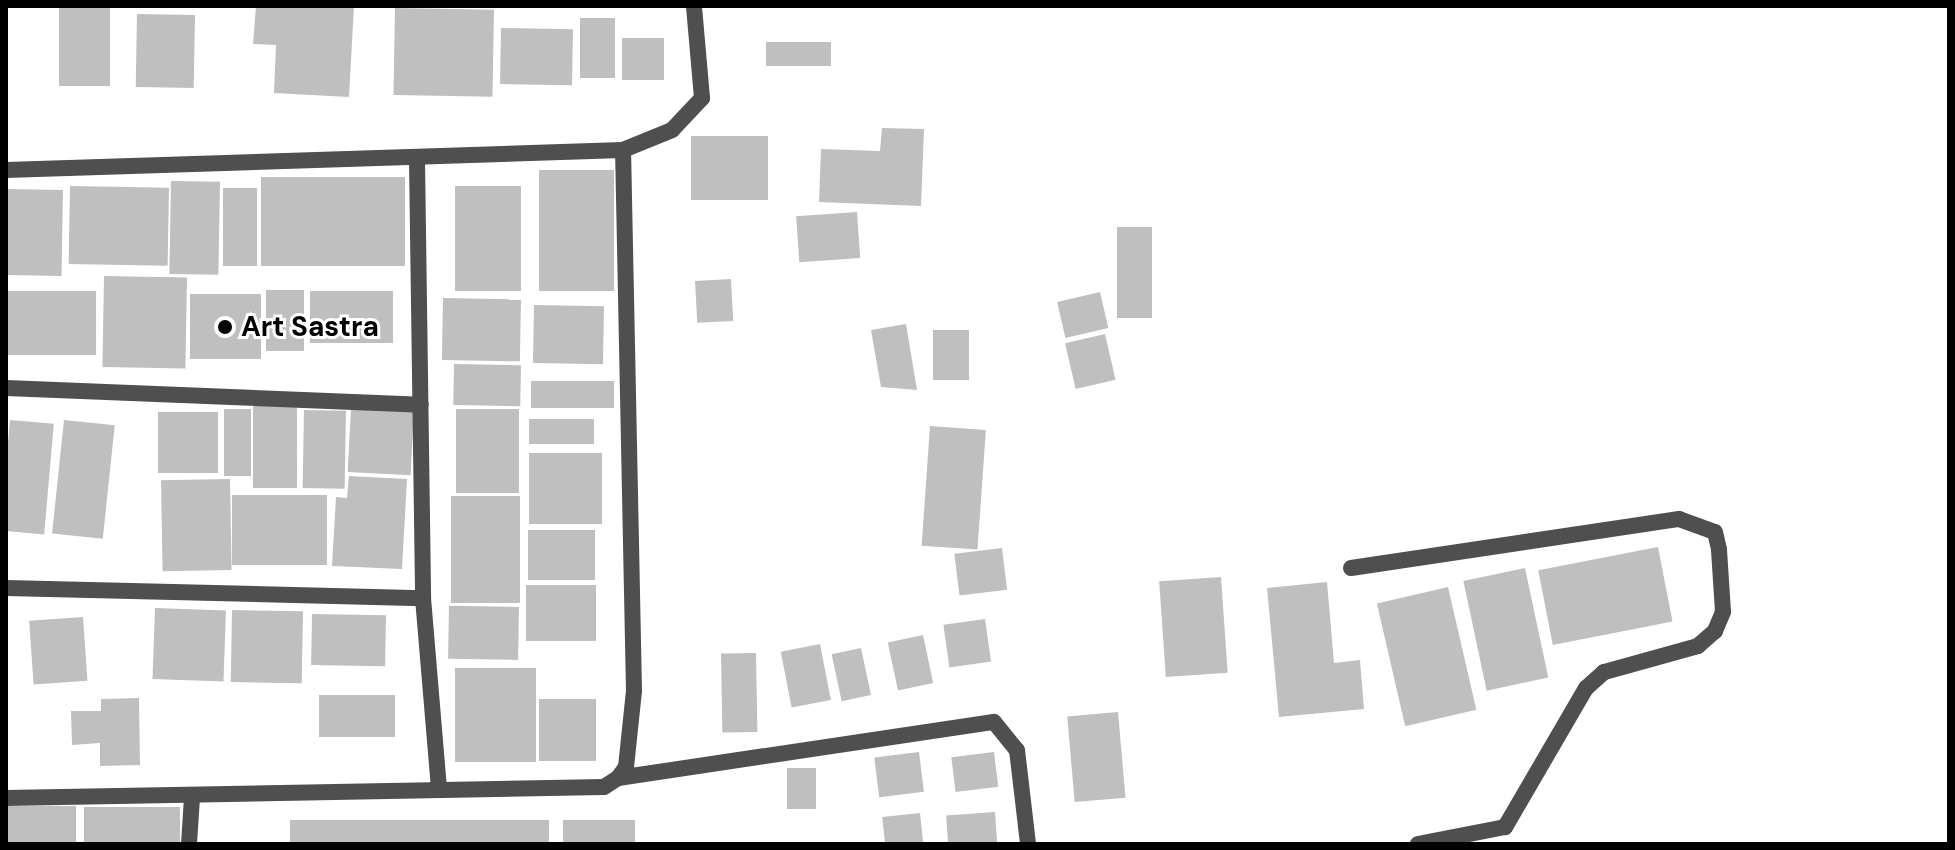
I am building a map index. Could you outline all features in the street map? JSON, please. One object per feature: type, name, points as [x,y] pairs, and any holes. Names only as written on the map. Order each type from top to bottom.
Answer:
[{"type":"street","points":[[6,170],[417,160],[623,150],[691,118],[702,98],[694,6]]},
{"type":"street","points":[[6,798],[192,798],[439,788],[604,787],[618,778],[626,767],[634,691],[623,150]]},
{"type":"street","points":[[417,160],[423,598],[439,788]]},
{"type":"street","points":[[6,388],[421,405]]},
{"type":"street","points":[[1351,568],[1679,519],[1701,522],[1717,541],[1723,612],[1715,631],[1698,646],[1604,672],[1586,688],[1505,827],[1418,844]]},
{"type":"street","points":[[6,588],[423,598]]},
{"type":"street","points":[[618,778],[994,722],[1017,750],[1028,844]]},
{"type":"street","points":[[189,844],[192,798]]},
{"type":"building","points":[[59,6],[110,6],[110,86],[59,86]]},
{"type":"building","points":[[256,6],[354,6],[349,97],[274,93],[276,45],[253,44]]},
{"type":"building","points":[[395,8],[494,10],[492,97],[393,95]]},
{"type":"building","points":[[137,14],[195,15],[194,88],[136,87]]},
{"type":"building","points":[[580,18],[615,18],[615,78],[580,78]]},
{"type":"building","points":[[501,28],[573,29],[572,85],[500,84]]},
{"type":"building","points":[[622,38],[664,38],[664,80],[622,80]]},
{"type":"building","points":[[766,42],[831,42],[831,66],[766,66]]},
{"type":"building","points":[[882,128],[924,129],[921,206],[819,202],[821,149],[880,151]]},
{"type":"building","points":[[691,136],[768,136],[768,200],[691,200]]},
{"type":"building","points":[[539,170],[614,170],[614,291],[539,291]]},
{"type":"building","points":[[261,177],[405,177],[405,266],[261,266]]},
{"type":"building","points":[[171,181],[220,182],[218,275],[169,274]]},
{"type":"building","points":[[70,186],[169,188],[168,266],[69,264]]},
{"type":"building","points":[[455,186],[521,186],[521,291],[455,291]]},
{"type":"building","points":[[223,188],[257,188],[257,266],[223,266]]},
{"type":"building","points":[[6,189],[63,190],[61,276],[6,275]]},
{"type":"building","points":[[857,212],[860,258],[799,262],[796,216]]},
{"type":"building","points":[[1117,227],[1152,227],[1152,318],[1117,318]]},
{"type":"building","points":[[104,276],[187,277],[185,368],[102,367]]},
{"type":"building","points":[[731,279],[733,321],[697,323],[695,281]]},
{"type":"building","points":[[266,290],[304,290],[304,351],[266,351]]},
{"type":"building","points":[[6,291],[96,291],[96,355],[6,355]]},
{"type":"building","points":[[310,291],[393,291],[393,343],[310,343]]},
{"type":"building","points":[[1100,292],[1108,328],[1065,338],[1057,302]]},
{"type":"building","name":"Art Sastra","points":[[190,294],[261,294],[261,359],[190,359]]},
{"type":"building","points":[[443,298],[521,299],[520,361],[442,360]]},
{"type":"building","points":[[534,305],[604,306],[603,364],[533,363]]},
{"type":"building","points":[[906,324],[917,390],[881,387],[871,330]]},
{"type":"building","points":[[933,330],[969,330],[969,380],[933,380]]},
{"type":"building","points":[[1105,334],[1116,380],[1076,389],[1065,343]]},
{"type":"building","points":[[454,364],[521,365],[520,406],[453,405]]},
{"type":"building","points":[[531,381],[614,381],[614,408],[531,408]]},
{"type":"building","points":[[253,406],[297,406],[297,488],[253,488]]},
{"type":"building","points":[[351,408],[414,411],[411,475],[348,472]]},
{"type":"building","points":[[224,409],[251,409],[251,476],[224,476]]},
{"type":"building","points":[[456,409],[519,409],[519,493],[456,493]]},
{"type":"building","points":[[304,410],[346,411],[345,489],[303,488]]},
{"type":"building","points":[[158,412],[218,412],[218,473],[158,473]]},
{"type":"building","points":[[529,419],[594,419],[594,444],[529,444]]},
{"type":"building","points":[[10,420],[54,424],[44,534],[6,531]]},
{"type":"building","points":[[64,420],[115,425],[103,539],[52,533]]},
{"type":"building","points":[[930,426],[986,430],[977,550],[922,546]]},
{"type":"building","points":[[529,453],[602,453],[602,524],[529,524]]},
{"type":"building","points":[[349,476],[407,479],[402,569],[332,566],[336,497],[347,498]]},
{"type":"building","points":[[230,479],[232,570],[163,571],[161,480]]},
{"type":"building","points":[[232,495],[327,495],[327,565],[232,565]]},
{"type":"building","points":[[451,496],[520,496],[520,603],[451,603]]},
{"type":"building","points":[[528,530],[595,530],[595,580],[528,580]]},
{"type":"building","points":[[1658,547],[1673,622],[1553,645],[1538,570]]},
{"type":"building","points":[[1002,548],[1007,590],[959,596],[954,554]]},
{"type":"building","points":[[1525,568],[1548,678],[1487,691],[1463,581]]},
{"type":"building","points":[[1221,577],[1228,673],[1166,677],[1159,581]]},
{"type":"building","points":[[1327,582],[1334,663],[1360,660],[1364,709],[1279,717],[1267,588]]},
{"type":"building","points":[[526,585],[596,585],[596,641],[526,641]]},
{"type":"building","points":[[1448,587],[1476,710],[1405,726],[1377,603]]},
{"type":"building","points":[[449,606],[519,607],[518,660],[448,659]]},
{"type":"building","points":[[155,608],[226,610],[223,681],[153,679]]},
{"type":"building","points":[[232,610],[303,611],[302,683],[231,682]]},
{"type":"building","points":[[312,614],[386,615],[385,666],[311,665]]},
{"type":"building","points":[[83,617],[87,681],[34,685],[29,621]]},
{"type":"building","points":[[985,619],[991,662],[949,667],[943,625]]},
{"type":"building","points":[[923,635],[933,683],[898,690],[888,642]]},
{"type":"building","points":[[820,644],[831,700],[792,708],[781,652]]},
{"type":"building","points":[[861,648],[871,695],[842,701],[832,654]]},
{"type":"building","points":[[756,653],[757,732],[722,733],[721,654]]},
{"type":"building","points":[[455,668],[536,668],[536,762],[455,762]]},
{"type":"building","points":[[319,695],[395,695],[395,737],[319,737]]},
{"type":"building","points":[[139,698],[140,765],[100,766],[100,743],[72,745],[71,711],[101,711],[101,699]]},
{"type":"building","points":[[539,699],[596,699],[596,761],[539,761]]},
{"type":"building","points":[[1118,712],[1125,798],[1075,802],[1067,716]]},
{"type":"building","points":[[919,752],[924,792],[879,797],[874,757]]},
{"type":"building","points":[[994,752],[998,787],[956,792],[951,757]]},
{"type":"building","points":[[787,768],[816,768],[816,809],[787,809]]},
{"type":"building","points":[[6,806],[76,806],[76,844],[6,844]]},
{"type":"building","points":[[84,807],[180,807],[180,844],[84,844]]},
{"type":"building","points":[[995,812],[997,844],[948,844],[946,815]]},
{"type":"building","points":[[920,813],[923,844],[885,844],[882,817]]},
{"type":"building","points":[[290,820],[549,820],[549,844],[290,844]]},
{"type":"building","points":[[563,820],[635,820],[635,844],[563,844]]},
{"type":"place","name":"Art Sastra","points":[[225,327]]}]
